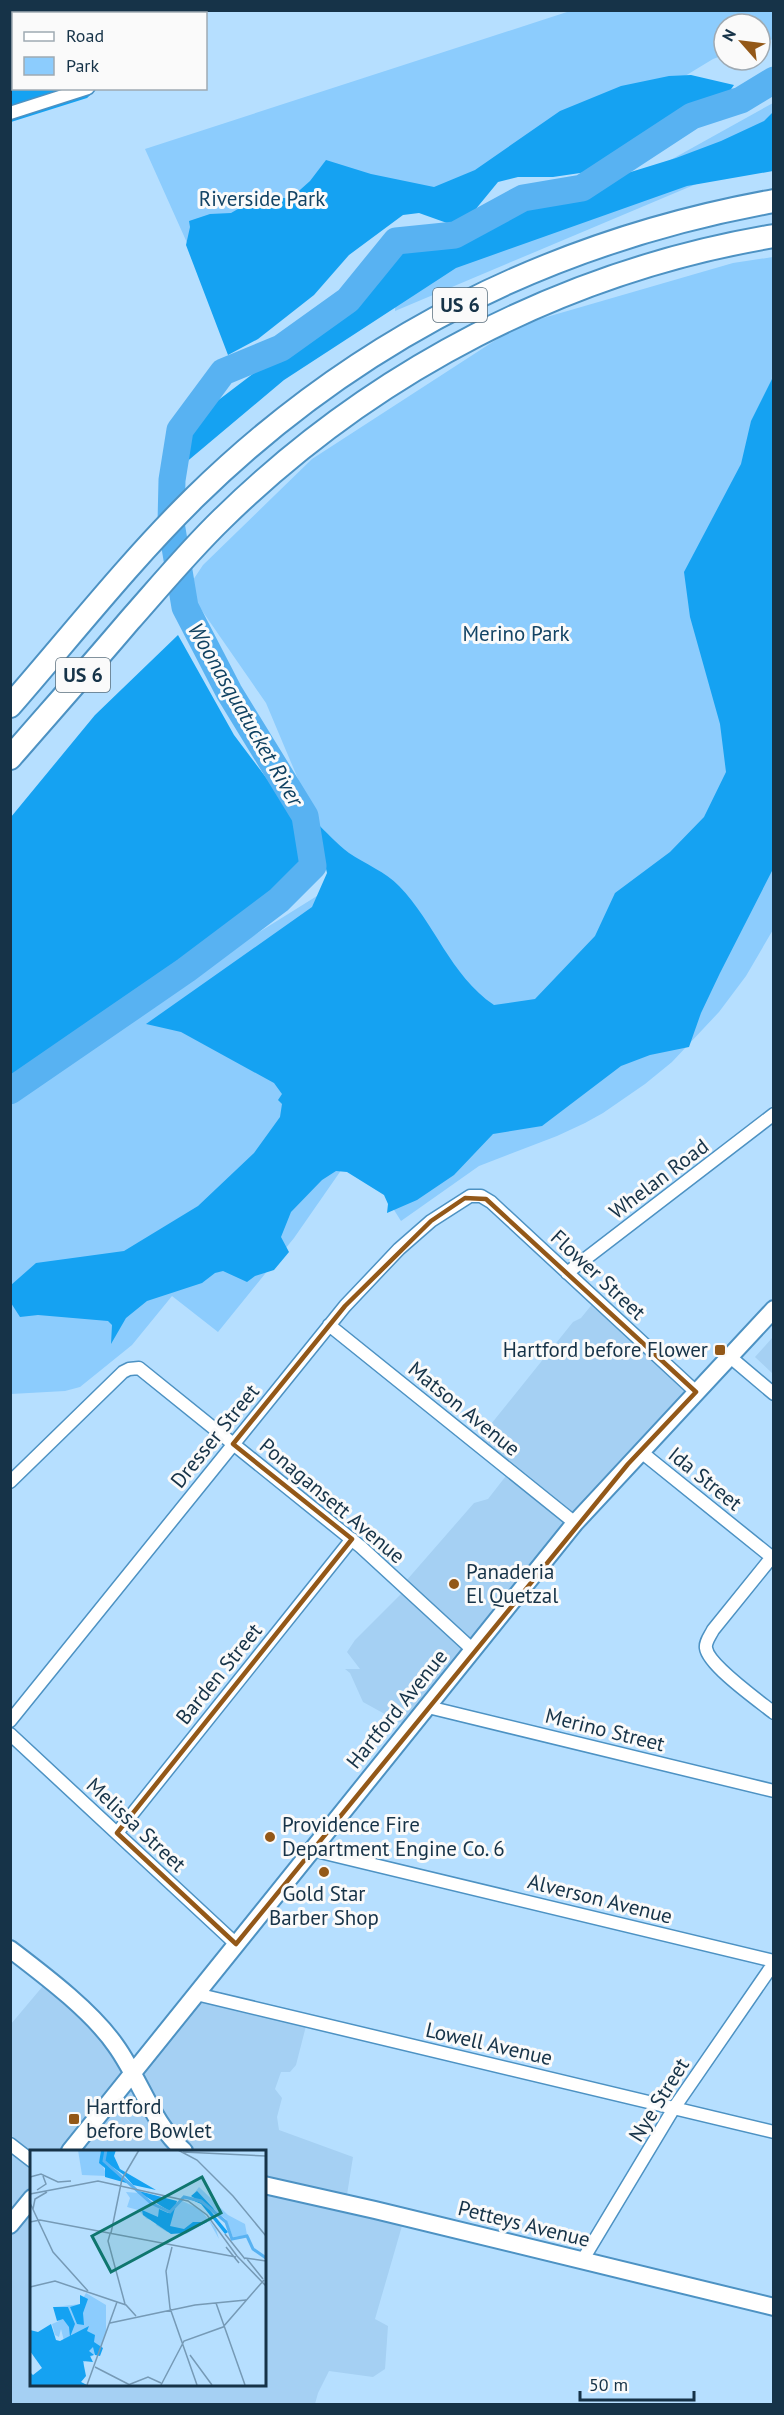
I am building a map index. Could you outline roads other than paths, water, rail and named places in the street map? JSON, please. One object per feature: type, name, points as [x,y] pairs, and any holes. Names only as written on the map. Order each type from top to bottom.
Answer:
[{"type":"highway","name":"US 6","points":[[10,706],[147,548],[193,499],[269,430],[321,390],[382,348],[456,306],[508,281],[586,249],[667,225],[774,201]]},
{"type":"highway","name":"US 6","points":[[10,758],[200,541],[261,483],[324,430],[390,384],[461,342],[535,306],[610,277],[689,254],[774,236]]},
{"type":"main road","name":"Hartford Avenue","points":[[71,2150],[575,1523],[774,1309]]},
{"type":"main road","points":[[10,1949],[91,2018],[116,2046],[164,2131],[183,2150]]},
{"type":"main road","name":"Petteys Avenue","points":[[266,2186],[375,2210],[774,2307]]},
{"type":"main road","points":[[10,2224],[30,2200]]},
{"type":"street","points":[[10,113],[82,90]]},
{"type":"street","name":"Whelan Road","points":[[567,1273],[774,1114]]},
{"type":"street","name":"Flower Street","points":[[470,1196],[481,1196],[491,1202],[696,1392]]},
{"type":"street","name":"Dresser Street","points":[[10,1721],[329,1325],[416,1233],[446,1210],[470,1196]]},
{"type":"street","name":"Matson Avenue","points":[[329,1325],[575,1523]]},
{"type":"street","points":[[729,1356],[774,1394]]},
{"type":"street","name":"Ponagansett Avenue","points":[[10,1482],[123,1372],[133,1368],[142,1370],[352,1539],[473,1650]]},
{"type":"street","name":"Ida Street","points":[[640,1451],[773,1558]]},
{"type":"street","name":"Barden Street","points":[[117,1833],[352,1539]]},
{"type":"street","points":[[773,1558],[712,1630],[705,1650],[712,1661],[774,1713]]},
{"type":"street","name":"Merino Street","points":[[428,1707],[774,1791]]},
{"type":"street","name":"Melissa Street","points":[[10,1734],[236,1944]]},
{"type":"street","name":"Alverson Avenue","points":[[312,1850],[774,1962]]},
{"type":"street","name":"Nye Street","points":[[582,2262],[674,2108],[774,1962]]},
{"type":"street","name":"Lowell Avenue","points":[[196,1994],[774,2132]]},
{"type":"street","points":[[10,2145],[30,2160]]},
{"type":"waterway","name":"Woonasquatucket River","points":[[10,1091],[186,970],[279,900],[313,866],[305,816],[229,692],[185,607],[171,523],[172,480],[180,430],[223,372],[281,348],[348,300],[396,241],[455,235],[523,198],[582,188],[692,116],[741,100],[774,80]]},
{"type":"place","name":"Hartford before Flower","points":[[720,1350]]},
{"type":"place","name":"Panaderia El Quetzal","points":[[454,1584]]},
{"type":"place","name":"Providence Fire Department Engine Co. 6","points":[[270,1837]]},
{"type":"place","name":"Gold Star Barber Shop","points":[[324,1872]]},
{"type":"place","name":"Hartford before Bowlet","points":[[74,2119]]},
{"type":"park label","name":"Riverside Park","points":[[262,199]]},
{"type":"park label","name":"Merino Park","points":[[516,634]]}]
